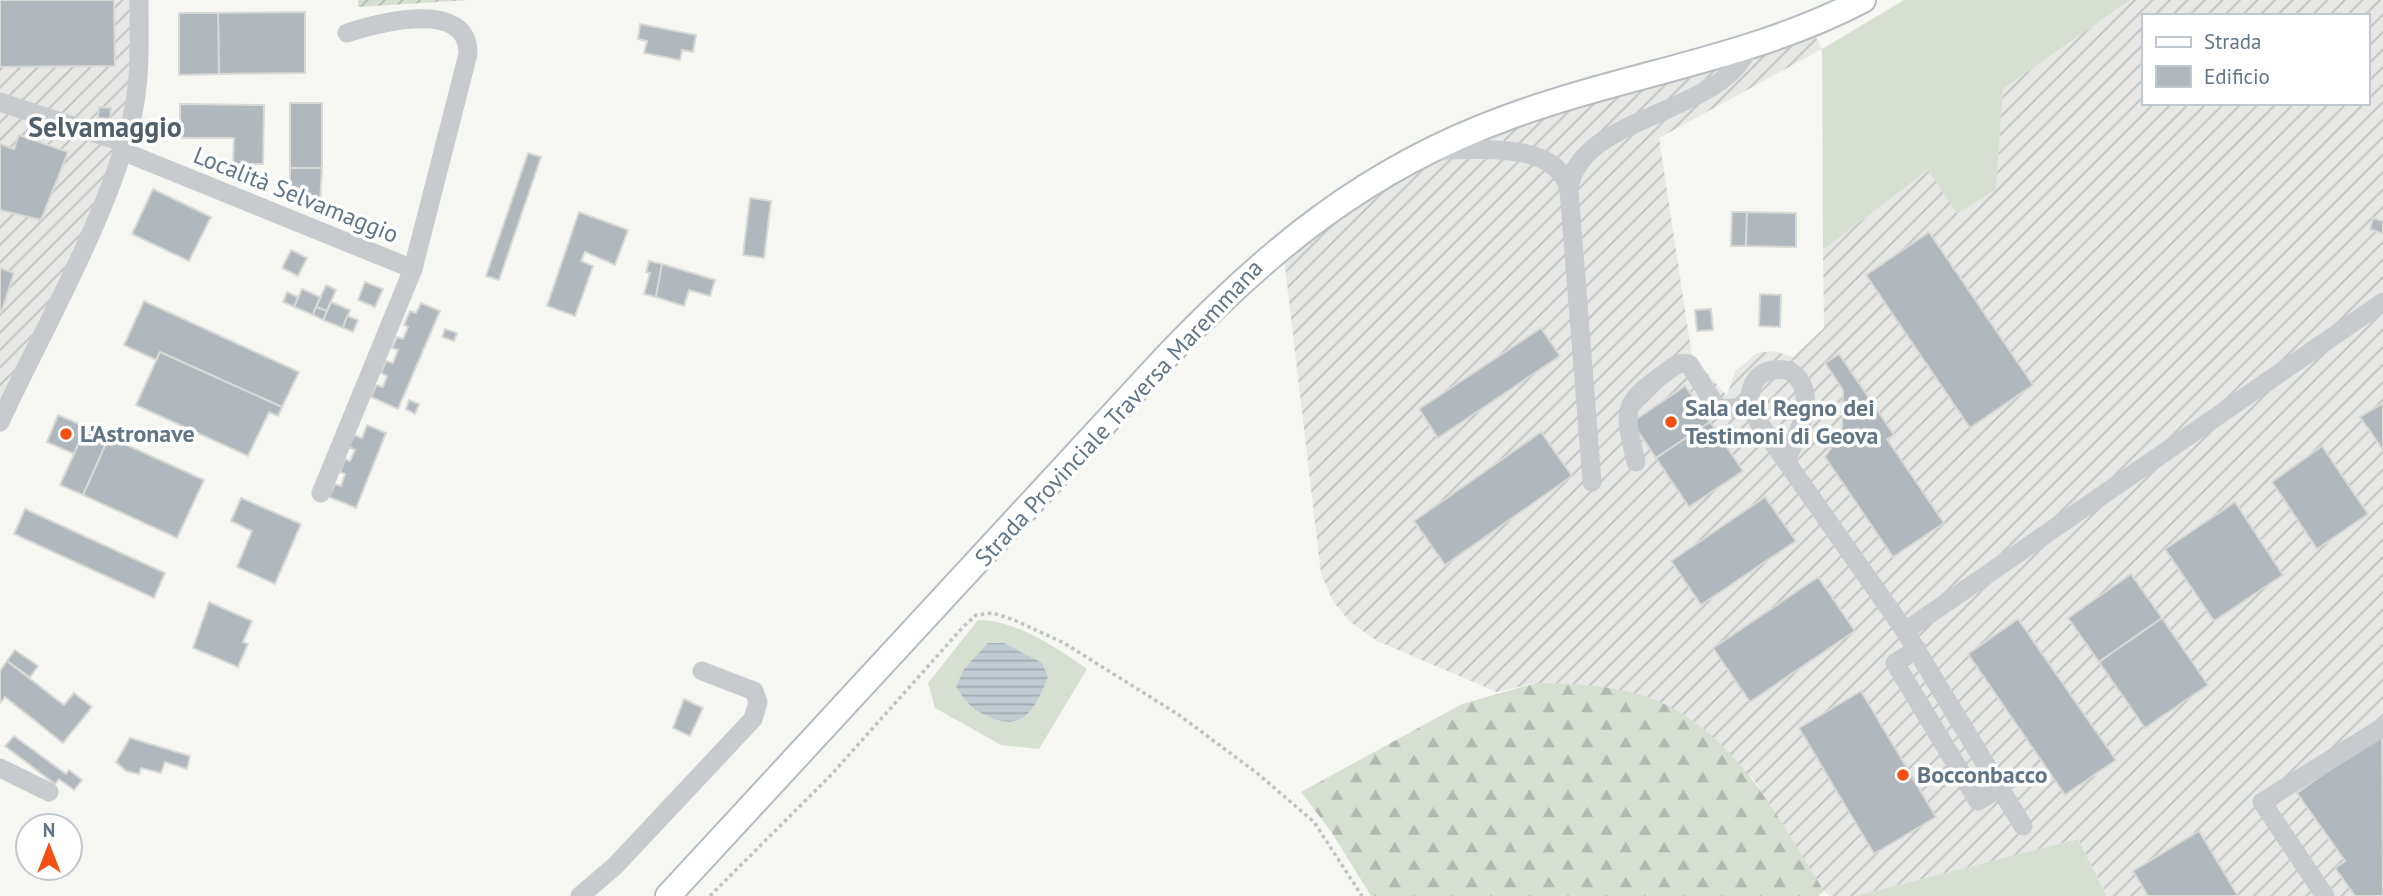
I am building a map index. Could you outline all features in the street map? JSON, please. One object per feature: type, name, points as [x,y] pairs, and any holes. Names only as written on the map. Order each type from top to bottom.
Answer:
[{"type":"main road","name":"Strada Provinciale Traversa Maremmana","points":[[668,896],[764,796],[1094,433],[1225,295],[1266,258],[1332,207],[1432,150],[1522,112],[1749,46],[1796,30],[1863,0]]},
{"type":"street","points":[[0,422],[88,236],[123,147],[137,89],[139,0]]},
{"type":"street","points":[[321,493],[413,270],[461,91],[468,54],[467,35],[451,18],[419,13],[347,33]]},
{"type":"street","points":[[1592,482],[1569,190],[1572,172],[1590,151],[1643,120],[1723,80],[1738,69],[1749,46]]},
{"type":"street","name":"Località Selvamaggio","points":[[0,102],[123,147],[413,270]]},
{"type":"street","points":[[1432,150],[1538,156],[1557,166],[1569,190]]},
{"type":"street","points":[[1905,631],[2383,302]]},
{"type":"street","points":[[1636,462],[1628,426],[1632,399],[1640,390],[1680,363],[1689,364],[1714,403],[1721,409],[1750,407]]},
{"type":"street","points":[[1786,460],[1804,411],[1805,392],[1800,380],[1784,370],[1760,373],[1751,383],[1750,407],[1786,460],[1917,649],[2023,826]]},
{"type":"street","points":[[1917,649],[1895,663],[1978,801],[2000,788]]},
{"type":"street","points":[[580,896],[615,866],[753,719],[758,702],[754,691],[702,671]]},
{"type":"street","points":[[2325,896],[2262,802],[2383,727]]},
{"type":"street","points":[[0,768],[49,792]]},
{"type":"path","points":[[709,896],[831,775],[976,615],[993,613],[1064,643],[1179,715],[1257,773],[1314,822],[1362,896]]},
{"type":"shaded area","points":[[0,0],[139,0],[132,117],[0,422]]},
{"type":"shaded area","points":[[2130,0],[2383,0],[2383,896],[2107,896],[2078,839],[1856,896],[1830,896],[1824,891],[1752,777],[1536,683],[1497,692],[1377,641],[1349,621],[1333,601],[1321,574],[1284,258],[1380,192],[1485,138],[1533,119],[1778,51],[1816,37],[1822,49],[1659,138],[1692,356],[1727,396],[1735,371],[1757,353],[1774,351],[1793,357],[1824,328],[1823,250],[1928,170],[1996,189],[2003,89]]},
{"type":"shaded area","points":[[988,643],[1004,643],[1042,663],[1048,677],[1034,706],[1021,718],[1003,721],[985,715],[971,706],[956,687],[964,669]]},
{"type":"green space","points":[[358,0],[470,0],[358,7]]},
{"type":"green space","points":[[1904,0],[2130,0],[2003,89],[1996,189],[1957,214],[1928,170],[1823,250],[1822,49]]},
{"type":"green space","points":[[978,620],[992,621],[1021,630],[1049,644],[1087,669],[1039,749],[1001,745],[935,708],[928,683]]},
{"type":"green space","points":[[1536,683],[1626,691],[1661,703],[1693,720],[1720,743],[1744,770],[1766,799],[1824,891],[1818,896],[1371,896],[1332,833],[1301,792],[1462,704]]},
{"type":"green space","points":[[2078,839],[2107,896],[1855,896]]},
{"type":"building","points":[[0,0],[114,0],[115,66],[0,67]]},
{"type":"building","points":[[305,12],[305,73],[219,74],[218,13]]},
{"type":"building","points":[[179,13],[218,13],[219,74],[179,75]]},
{"type":"building","points":[[640,24],[696,35],[693,52],[682,50],[680,60],[644,53],[647,41],[638,39]]},
{"type":"building","points":[[290,103],[322,103],[322,168],[290,168]]},
{"type":"building","points":[[180,104],[264,105],[263,164],[233,164],[234,138],[180,138]]},
{"type":"building","points":[[99,107],[111,108],[110,119],[98,118]]},
{"type":"building","points":[[19,135],[68,152],[41,220],[0,210],[0,144],[14,149]]},
{"type":"building","points":[[528,153],[541,157],[499,280],[486,276]]},
{"type":"building","points":[[290,168],[322,168],[320,203],[306,203],[306,197],[290,197]]},
{"type":"building","points":[[153,189],[211,217],[189,261],[132,234]]},
{"type":"building","points":[[750,198],[771,201],[764,258],[743,255]]},
{"type":"building","points":[[579,212],[628,230],[615,265],[585,252],[581,261],[593,266],[575,316],[547,306]]},
{"type":"building","points":[[1732,212],[1747,212],[1746,246],[1731,246]]},
{"type":"building","points":[[1747,212],[1796,213],[1796,247],[1746,246]]},
{"type":"building","points":[[2373,218],[2383,221],[2383,234],[2370,229]]},
{"type":"building","points":[[1929,232],[2033,385],[1970,428],[1866,275]]},
{"type":"building","points":[[291,250],[307,258],[298,276],[282,268]]},
{"type":"building","points":[[649,261],[662,264],[656,297],[644,294],[650,273],[646,272]]},
{"type":"building","points":[[662,264],[715,280],[710,296],[689,290],[684,306],[656,297]]},
{"type":"building","points":[[0,268],[14,273],[1,313],[0,313]]},
{"type":"building","points":[[365,282],[383,289],[375,307],[358,300]]},
{"type":"building","points":[[326,285],[336,290],[327,311],[316,307]]},
{"type":"building","points":[[302,289],[320,297],[313,315],[294,307]]},
{"type":"building","points":[[287,292],[298,297],[294,307],[283,302]]},
{"type":"building","points":[[1760,294],[1781,295],[1780,327],[1759,326]]},
{"type":"building","points":[[144,301],[299,372],[282,407],[160,352],[156,360],[124,345]]},
{"type":"building","points":[[331,302],[350,310],[343,328],[323,320]]},
{"type":"building","points":[[421,303],[440,311],[398,409],[371,397],[376,385],[383,387],[387,376],[381,373],[386,361],[393,363],[398,350],[392,348],[397,337],[403,339],[408,327],[404,325],[410,311],[416,313]]},
{"type":"building","points":[[316,307],[327,311],[323,320],[313,315]]},
{"type":"building","points":[[1711,309],[1713,330],[1697,331],[1695,310]]},
{"type":"building","points":[[347,316],[358,320],[353,332],[343,328]]},
{"type":"building","points":[[1541,328],[1560,356],[1438,438],[1419,409]]},
{"type":"building","points":[[445,329],[457,333],[454,341],[442,337]]},
{"type":"building","points":[[160,352],[282,407],[278,416],[269,412],[248,456],[136,405]]},
{"type":"building","points":[[1839,354],[1894,435],[1887,439],[1944,523],[1893,557],[1825,457],[1842,432],[1843,390],[1825,363]]},
{"type":"building","name":"Sala del Regno dei Testimoni di Geova","points":[[1685,386],[1710,422],[1656,458],[1632,422]]},
{"type":"building","points":[[409,400],[419,404],[415,414],[406,409]]},
{"type":"building","points":[[2383,403],[2383,450],[2360,417]]},
{"type":"building","name":"L'Astronave","points":[[58,415],[86,427],[74,454],[47,442]]},
{"type":"building","points":[[1710,422],[1743,471],[1689,507],[1656,458]]},
{"type":"building","points":[[367,425],[386,433],[356,508],[329,497],[335,484],[341,486],[345,474],[340,472],[345,459],[350,461],[355,450],[349,447],[354,435],[362,438]]},
{"type":"building","points":[[86,427],[109,437],[83,495],[60,485]]},
{"type":"building","points":[[1541,432],[1572,476],[1445,565],[1414,521]]},
{"type":"building","points":[[109,437],[204,480],[177,538],[83,495]]},
{"type":"building","points":[[2322,446],[2368,514],[2317,549],[2272,482]]},
{"type":"building","points":[[1765,497],[1796,541],[1701,605],[1671,561]]},
{"type":"building","points":[[241,498],[301,524],[275,584],[237,567],[252,531],[231,521]]},
{"type":"building","points":[[2235,502],[2283,575],[2214,621],[2165,549]]},
{"type":"building","points":[[25,509],[165,573],[154,598],[14,534]]},
{"type":"building","points":[[2131,574],[2162,618],[2099,662],[2068,618]]},
{"type":"building","points":[[1818,577],[1855,631],[1750,702],[1713,648]]},
{"type":"building","points":[[209,602],[252,621],[243,642],[248,644],[238,667],[193,648]]},
{"type":"building","points":[[2162,618],[2208,685],[2145,728],[2099,662]]},
{"type":"building","points":[[2018,619],[2116,760],[2065,795],[1968,654]]},
{"type":"building","points":[[15,650],[38,666],[30,677],[7,661]]},
{"type":"building","points":[[7,661],[64,705],[74,693],[92,707],[63,743],[5,697],[0,703],[0,671]]},
{"type":"building","points":[[1861,691],[1936,817],[1874,854],[1799,728]]},
{"type":"building","points":[[684,699],[703,708],[690,736],[673,728]]},
{"type":"building","points":[[2382,732],[2383,896],[2355,896],[2335,868],[2345,861],[2297,793]]},
{"type":"building","points":[[14,736],[66,774],[69,770],[82,780],[74,790],[59,779],[55,784],[5,746]]},
{"type":"building","points":[[130,738],[190,756],[187,769],[165,762],[161,773],[141,768],[139,774],[126,771],[116,762]]},
{"type":"building","points":[[2199,831],[2238,896],[2148,896],[2133,871]]},
{"type":"place","name":"Sala del Regno dei Testimoni di Geova","points":[[1671,422]]},
{"type":"place","name":"L'Astronave","points":[[66,434]]},
{"type":"place","name":"Bocconbacco","points":[[1903,775]]},
{"type":"district","name":"Selvamaggio","points":[[105,127]]}]
